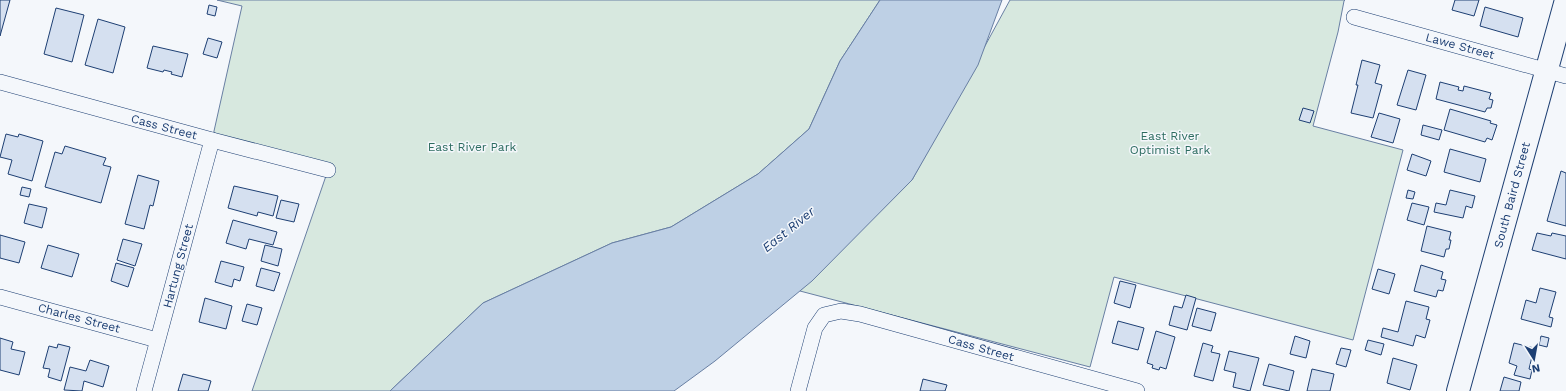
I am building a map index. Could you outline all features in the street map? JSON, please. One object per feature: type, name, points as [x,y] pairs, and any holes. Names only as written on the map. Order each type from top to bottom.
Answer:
[{"type":"street","name":"South Baird Street","points":[[1458,391],[1556,73],[1566,0]]},
{"type":"street","name":"Lawe Street","points":[[1354,17],[1556,73]]},
{"type":"street","name":"Cass Street","points":[[0,82],[328,170]]},
{"type":"street","name":"Hartung Street","points":[[144,391],[212,140]]},
{"type":"street","name":"Charles Street","points":[[0,297],[157,340]]},
{"type":"street","name":"Cass Street","points":[[798,391],[815,328],[824,315],[841,311],[860,314],[1137,391]]},
{"type":"green space","name":"East River Park","points":[[217,0],[880,0],[840,61],[809,129],[758,174],[671,227],[612,243],[483,303],[390,391],[252,391],[328,170],[212,140],[242,6]]},
{"type":"green space","name":"East River Optimist Park","points":[[1010,0],[1345,0],[1313,126],[1403,150],[1353,340],[1114,277],[1090,367],[800,291],[912,180]]},
{"type":"water","name":"East River","points":[[880,0],[1002,0],[978,65],[912,180],[812,281],[715,361],[674,391],[390,391],[483,303],[612,243],[671,227],[758,174],[809,129],[840,61]]},
{"type":"building","points":[[0,0],[10,0],[0,36]]},
{"type":"building","points":[[1455,0],[1479,0],[1474,16],[1452,10]]},
{"type":"building","points":[[209,5],[217,7],[215,16],[207,14]]},
{"type":"building","points":[[1485,7],[1523,18],[1518,37],[1480,26]]},
{"type":"building","points":[[56,8],[84,15],[72,62],[44,54]]},
{"type":"building","points":[[98,19],[125,27],[113,73],[85,65]]},
{"type":"building","points":[[208,38],[222,42],[217,58],[203,54]]},
{"type":"building","points":[[153,46],[188,54],[182,77],[171,74],[172,72],[164,70],[163,72],[147,68]]},
{"type":"building","points":[[1362,60],[1380,65],[1375,83],[1382,85],[1373,118],[1351,113]]},
{"type":"building","points":[[1408,70],[1426,75],[1416,110],[1397,105]]},
{"type":"building","points":[[1440,82],[1459,87],[1458,90],[1463,91],[1464,86],[1491,93],[1489,99],[1493,100],[1491,108],[1487,108],[1485,112],[1436,99]]},
{"type":"building","points":[[1303,108],[1314,111],[1310,123],[1299,120]]},
{"type":"building","points":[[1450,109],[1491,121],[1490,123],[1497,125],[1492,140],[1487,138],[1485,142],[1444,130]]},
{"type":"building","points":[[1379,113],[1400,119],[1393,143],[1371,137]]},
{"type":"building","points":[[1423,125],[1442,130],[1439,140],[1421,135]]},
{"type":"building","points":[[6,134],[18,137],[19,134],[43,141],[32,181],[8,174],[12,160],[0,157]]},
{"type":"building","points":[[65,146],[106,158],[103,165],[111,167],[101,203],[45,187],[55,152],[62,154]]},
{"type":"building","points":[[1450,149],[1486,159],[1480,182],[1444,172]]},
{"type":"building","points":[[1412,154],[1431,161],[1426,176],[1407,170]]},
{"type":"building","points":[[1561,171],[1566,173],[1566,226],[1547,221]]},
{"type":"building","points":[[138,175],[159,181],[153,206],[150,205],[144,229],[125,224]]},
{"type":"building","points":[[234,186],[278,196],[273,216],[258,212],[257,216],[228,208]]},
{"type":"building","points":[[22,187],[31,189],[29,197],[20,195]]},
{"type":"building","points":[[1408,190],[1415,192],[1413,199],[1406,198]]},
{"type":"building","points":[[1450,190],[1475,196],[1472,208],[1466,206],[1463,218],[1434,212],[1436,203],[1446,205]]},
{"type":"building","points":[[281,200],[299,204],[294,222],[276,218]]},
{"type":"building","points":[[1412,203],[1429,207],[1424,225],[1407,220]]},
{"type":"building","points":[[29,204],[47,208],[42,228],[24,223]]},
{"type":"building","points":[[233,220],[277,232],[273,245],[249,239],[246,249],[226,243]]},
{"type":"building","points":[[1427,226],[1451,232],[1449,249],[1446,249],[1444,257],[1421,251]]},
{"type":"building","points":[[1537,233],[1551,236],[1552,233],[1566,236],[1566,259],[1532,250]]},
{"type":"building","points":[[0,235],[25,242],[19,263],[0,258]]},
{"type":"building","points":[[123,239],[142,244],[135,266],[117,260]]},
{"type":"building","points":[[48,245],[79,254],[72,277],[41,268]]},
{"type":"building","points":[[265,245],[282,249],[278,266],[261,261]]},
{"type":"building","points":[[221,261],[244,267],[240,281],[234,279],[232,287],[215,282]]},
{"type":"building","points":[[116,263],[134,268],[128,287],[111,281]]},
{"type":"building","points":[[1421,265],[1443,272],[1441,279],[1446,280],[1443,291],[1438,290],[1436,297],[1414,291]]},
{"type":"building","points":[[261,268],[280,273],[274,291],[256,286]]},
{"type":"building","points":[[1378,269],[1395,274],[1389,294],[1372,289]]},
{"type":"building","points":[[1120,281],[1136,285],[1130,308],[1114,303]]},
{"type":"building","points":[[1540,288],[1556,292],[1549,317],[1553,318],[1551,327],[1521,319],[1526,300],[1536,303]]},
{"type":"building","points":[[1186,295],[1196,298],[1187,330],[1169,325],[1174,306],[1182,308]]},
{"type":"building","points":[[205,298],[232,306],[226,329],[199,322]]},
{"type":"building","points":[[1406,301],[1429,307],[1426,319],[1430,320],[1425,338],[1416,335],[1413,346],[1381,337],[1383,328],[1398,332]]},
{"type":"building","points":[[247,304],[262,308],[257,325],[242,321]]},
{"type":"building","points":[[1197,308],[1216,313],[1211,331],[1192,326]]},
{"type":"building","points":[[1118,321],[1144,328],[1138,350],[1112,343]]},
{"type":"building","points":[[1156,331],[1175,337],[1166,369],[1160,367],[1159,370],[1152,368],[1153,365],[1147,363]]},
{"type":"building","points":[[1295,336],[1310,341],[1306,358],[1290,354]]},
{"type":"building","points":[[1541,336],[1549,338],[1547,347],[1539,345]]},
{"type":"building","points":[[0,338],[13,342],[11,349],[25,352],[19,375],[0,370]]},
{"type":"building","points":[[1368,340],[1384,344],[1381,355],[1365,350]]},
{"type":"building","points":[[1203,343],[1213,346],[1211,352],[1220,354],[1213,381],[1194,376]]},
{"type":"building","points":[[1514,343],[1534,348],[1529,369],[1532,370],[1530,379],[1514,375],[1517,366],[1509,363]]},
{"type":"building","points":[[58,344],[70,347],[61,381],[48,377],[50,369],[43,368],[49,346],[57,348]]},
{"type":"building","points":[[1341,348],[1351,350],[1346,367],[1336,364]]},
{"type":"building","points":[[1229,351],[1259,358],[1250,391],[1233,387],[1236,373],[1224,370]]},
{"type":"building","points":[[1393,358],[1417,365],[1410,390],[1387,383]]},
{"type":"building","points":[[90,360],[109,366],[103,387],[84,381],[82,391],[64,390],[70,367],[86,371]]},
{"type":"building","points":[[1269,364],[1294,371],[1289,391],[1263,385]]},
{"type":"building","points":[[1312,369],[1334,374],[1330,391],[1307,391]]},
{"type":"building","points":[[183,374],[211,381],[208,391],[178,391]]},
{"type":"building","points":[[1504,377],[1521,382],[1519,391],[1500,391]]},
{"type":"building","points":[[923,379],[947,385],[945,391],[920,391]]}]
